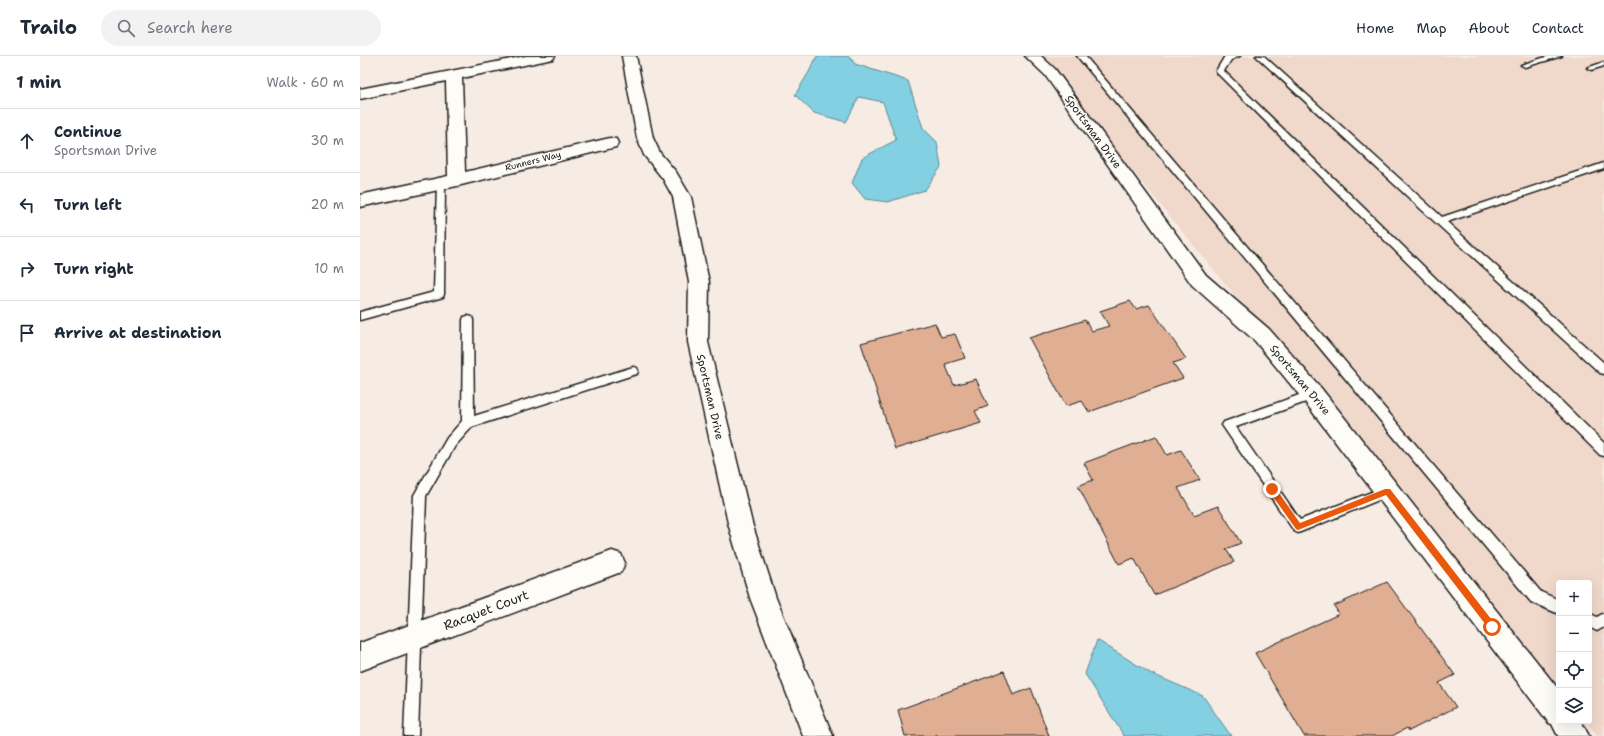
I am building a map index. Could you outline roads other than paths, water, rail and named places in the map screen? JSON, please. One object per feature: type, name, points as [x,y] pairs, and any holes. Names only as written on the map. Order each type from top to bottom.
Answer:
[{"type":"street","points":[[360,94],[548,56]]},
{"type":"street","name":"Sportsman Drive","points":[[629,56],[645,138],[653,156],[670,176],[682,197],[699,282],[698,342],[740,523],[763,598],[818,736]]},
{"type":"street","name":"Sportsman Drive","points":[[1032,56],[1050,72],[1199,280],[1262,335],[1313,395],[1556,709]]},
{"type":"street","points":[[449,181],[454,75]]},
{"type":"street","name":"Runners Way","points":[[360,200],[449,181],[610,143]]},
{"type":"street","name":"Racquet Court","points":[[360,657],[612,563]]},
{"type":"street","points":[[1567,724],[1574,736]]},
{"type":"lane","points":[[1081,56],[1536,597],[1556,606]]},
{"type":"lane","points":[[1236,56],[1228,58],[1220,71],[1604,451]]},
{"type":"lane","points":[[1260,56],[1604,370]]},
{"type":"lane","points":[[1525,65],[1558,56]]},
{"type":"lane","points":[[1591,68],[1604,64]]},
{"type":"lane","points":[[1439,221],[1604,166]]},
{"type":"lane","points":[[360,316],[439,294],[449,181]]},
{"type":"lane","points":[[468,320],[468,423]]},
{"type":"lane","points":[[411,736],[420,495],[451,442],[468,423],[633,371]]},
{"type":"lane","points":[[1313,395],[1228,425],[1298,527],[1387,491]]},
{"type":"lane","points":[[1592,622],[1597,624],[1604,620]]},
{"type":"water","points":[[817,56],[849,56],[855,64],[908,81],[923,128],[937,142],[941,167],[925,190],[888,202],[865,199],[852,183],[862,158],[896,140],[883,102],[859,97],[846,122],[814,113],[795,95]]},
{"type":"water","points":[[1097,640],[1150,673],[1203,696],[1231,736],[1124,736],[1085,674]]}]
